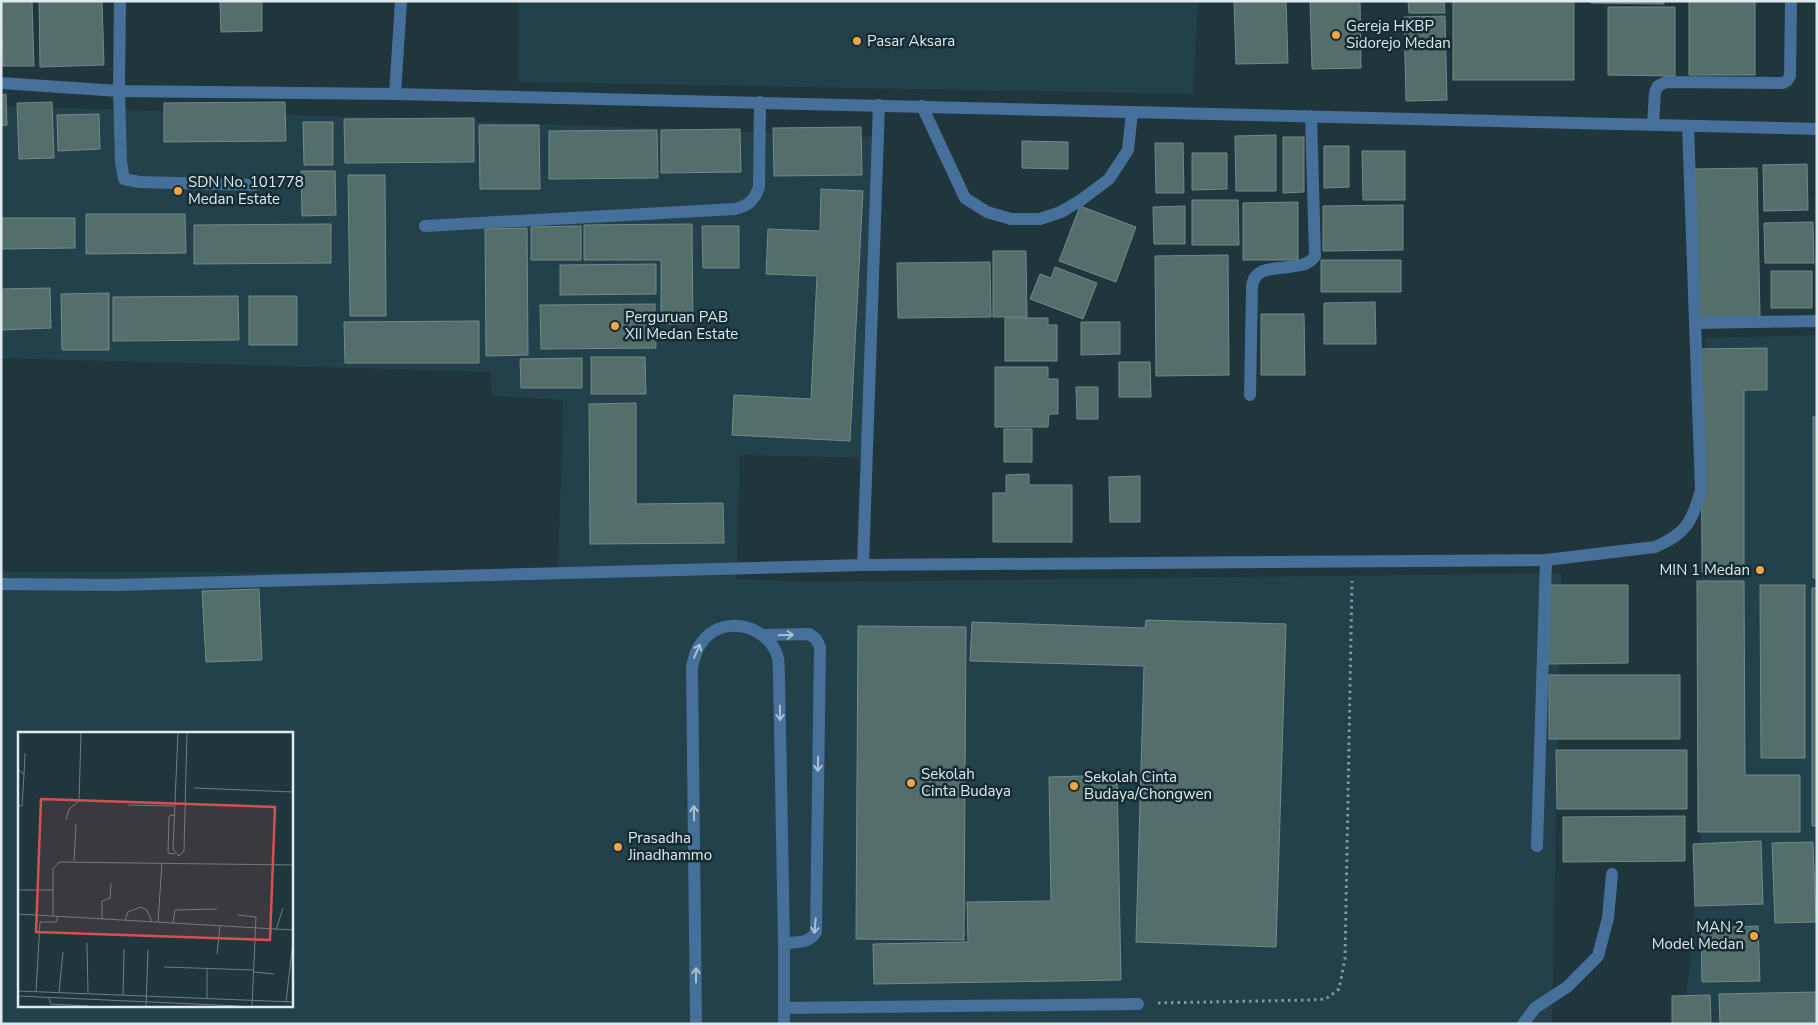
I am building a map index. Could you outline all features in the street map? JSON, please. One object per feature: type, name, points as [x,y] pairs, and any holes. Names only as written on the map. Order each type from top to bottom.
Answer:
[{"type":"street","points":[[120,1],[119,91],[121,162],[124,179],[134,181],[254,185]]},
{"type":"street","points":[[395,94],[401,1]]},
{"type":"street","points":[[1654,124],[1655,92],[1658,86],[1666,82],[1783,83],[1787,81],[1790,76],[1791,1]]},
{"type":"street","points":[[1,83],[119,91],[395,94],[760,102],[1817,129]]},
{"type":"street","points":[[426,226],[745,207],[757,194],[759,187],[760,102]]},
{"type":"street","points":[[864,565],[879,105]]},
{"type":"street","points":[[922,106],[965,198],[986,212],[1011,219],[1040,219],[1061,212],[1109,179],[1128,150],[1132,112]]},
{"type":"street","points":[[1250,394],[1252,288],[1254,278],[1261,271],[1308,263],[1315,256],[1311,116]]},
{"type":"street","points":[[1,584],[115,586],[864,565],[1546,560],[1654,547],[1670,541],[1681,531],[1694,514],[1701,490],[1688,126]]},
{"type":"street","points":[[1695,323],[1817,321]]},
{"type":"street","points":[[1537,846],[1546,560]]},
{"type":"street","points":[[696,1024],[692,667],[697,648],[707,636],[715,630],[728,626],[747,626],[765,635],[810,634],[816,639],[820,647],[816,932],[806,941],[784,943]]},
{"type":"street","points":[[765,635],[777,653],[779,675],[784,1024]]},
{"type":"street","points":[[1523,1024],[1535,1008],[1567,987],[1598,956],[1608,918],[1612,874]]},
{"type":"street","points":[[784,1008],[1138,1004]]},
{"type":"path","points":[[1138,1004],[1326,999],[1339,988],[1346,959],[1352,562]]},
{"type":"shaded area","name":"Pasar Aksara","points":[[519,1],[1198,1],[1193,94],[518,82]]},
{"type":"shaded area","points":[[1,106],[356,117],[879,137],[865,458],[740,455],[736,579],[811,582],[1561,573],[1552,1024],[1,1024],[1,572],[558,573],[563,400],[492,396],[490,372],[1,358]]},
{"type":"shaded area","name":"MIN 1 Medan","points":[[1817,335],[1817,1024],[1684,1024],[1700,849],[1705,338]]},
{"type":"building","points":[[1,1],[32,1],[34,66],[3,66]]},
{"type":"building","points":[[39,1],[102,1],[104,65],[40,67]]},
{"type":"building","points":[[220,1],[262,1],[262,31],[221,32]]},
{"type":"building","points":[[1234,1],[1286,1],[1288,63],[1236,64]]},
{"type":"building","name":"Gereja HKBP Sidorejo Medan","points":[[1310,1],[1360,1],[1361,68],[1312,69]]},
{"type":"building","points":[[1408,1],[1444,1],[1445,13],[1409,13]]},
{"type":"building","points":[[1453,1],[1574,1],[1574,80],[1453,80]]},
{"type":"building","points":[[1591,1],[1664,1],[1664,4],[1591,3]]},
{"type":"building","points":[[1689,1],[1755,1],[1755,75],[1689,75]]},
{"type":"building","points":[[1608,7],[1675,7],[1675,76],[1608,75]]},
{"type":"building","points":[[1445,16],[1447,100],[1406,101],[1404,17]]},
{"type":"building","points":[[6,94],[7,125],[1,126],[1,95]]},
{"type":"building","points":[[52,102],[54,158],[19,159],[17,103]]},
{"type":"building","points":[[285,102],[286,141],[164,142],[164,103]]},
{"type":"building","points":[[99,114],[100,149],[58,151],[57,115]]},
{"type":"building","points":[[474,118],[474,162],[345,163],[344,119]]},
{"type":"building","points":[[303,122],[333,122],[333,165],[304,165]]},
{"type":"building","points":[[479,125],[539,125],[540,189],[480,189]]},
{"type":"building","points":[[861,127],[862,175],[774,176],[773,128]]},
{"type":"building","points":[[740,129],[741,172],[661,173],[661,130]]},
{"type":"building","points":[[657,130],[658,178],[549,179],[549,131]]},
{"type":"building","points":[[1276,135],[1276,191],[1236,191],[1235,136]]},
{"type":"building","points":[[1283,137],[1304,137],[1304,192],[1283,193]]},
{"type":"building","points":[[1022,141],[1068,142],[1068,169],[1022,168]]},
{"type":"building","points":[[1155,143],[1183,143],[1184,193],[1156,193]]},
{"type":"building","points":[[1324,146],[1349,146],[1349,187],[1324,188]]},
{"type":"building","points":[[1362,151],[1405,151],[1405,200],[1363,200]]},
{"type":"building","points":[[1192,153],[1227,153],[1227,189],[1192,190]]},
{"type":"building","points":[[1807,164],[1808,210],[1764,211],[1763,165]]},
{"type":"building","points":[[1757,168],[1760,317],[1698,319],[1695,169]]},
{"type":"building","points":[[301,171],[335,171],[336,215],[302,216]]},
{"type":"building","points":[[348,175],[385,175],[386,316],[350,316]]},
{"type":"building","points":[[821,189],[863,191],[850,441],[732,435],[734,395],[811,399],[817,276],[766,274],[768,229],[820,231]]},
{"type":"building","points":[[1192,200],[1238,200],[1239,245],[1192,245]]},
{"type":"building","points":[[1298,202],[1298,260],[1243,260],[1243,203]]},
{"type":"building","points":[[1403,205],[1403,250],[1323,251],[1323,206]]},
{"type":"building","points":[[1080,206],[1136,227],[1116,282],[1059,261]]},
{"type":"building","points":[[1185,206],[1185,244],[1154,244],[1153,207]]},
{"type":"building","points":[[86,214],[185,214],[186,253],[86,254]]},
{"type":"building","points":[[1,218],[75,218],[75,248],[1,249]]},
{"type":"building","points":[[1813,222],[1814,263],[1765,263],[1764,223]]},
{"type":"building","points":[[331,224],[331,263],[194,264],[194,225]]},
{"type":"building","points":[[692,224],[693,324],[661,324],[661,260],[584,260],[584,225]]},
{"type":"building","points":[[581,226],[581,260],[531,260],[531,227]]},
{"type":"building","points":[[702,226],[739,226],[739,268],[703,268]]},
{"type":"building","points":[[527,228],[528,355],[486,356],[485,229]]},
{"type":"building","points":[[993,251],[1026,251],[1027,317],[993,317]]},
{"type":"building","points":[[1228,255],[1229,375],[1156,376],[1155,256]]},
{"type":"building","points":[[1321,260],[1401,260],[1401,292],[1321,292]]},
{"type":"building","points":[[990,262],[991,317],[898,318],[897,263]]},
{"type":"building","points":[[656,264],[656,294],[560,295],[560,265]]},
{"type":"building","points":[[1055,267],[1097,283],[1083,319],[1030,299],[1040,274],[1051,278]]},
{"type":"building","points":[[1771,271],[1812,271],[1812,308],[1771,308]]},
{"type":"building","points":[[50,288],[51,328],[1,330],[1,289]]},
{"type":"building","points":[[109,293],[109,350],[62,350],[61,294]]},
{"type":"building","points":[[238,296],[239,340],[113,341],[113,297]]},
{"type":"building","points":[[249,296],[297,296],[297,345],[249,345]]},
{"type":"building","points":[[1375,302],[1376,344],[1324,344],[1324,303]]},
{"type":"building","points":[[655,304],[656,348],[541,349],[540,305]]},
{"type":"building","points":[[1261,314],[1304,314],[1305,375],[1261,375]]},
{"type":"building","points":[[1005,318],[1048,318],[1048,325],[1057,325],[1057,361],[1005,361]]},
{"type":"building","points":[[479,321],[479,363],[345,363],[344,322]]},
{"type":"building","points":[[1081,322],[1120,322],[1120,354],[1081,355]]},
{"type":"building","points":[[1767,348],[1767,390],[1744,390],[1744,571],[1702,572],[1701,349]]},
{"type":"building","points":[[591,357],[645,357],[646,394],[591,394]]},
{"type":"building","points":[[582,358],[582,388],[521,388],[520,359]]},
{"type":"building","points":[[1119,362],[1150,362],[1151,397],[1119,397]]},
{"type":"building","points":[[995,367],[1048,367],[1048,379],[1058,379],[1058,414],[1049,414],[1048,427],[995,427]]},
{"type":"building","points":[[1076,387],[1098,387],[1098,419],[1077,419]]},
{"type":"building","points":[[636,403],[636,504],[723,503],[724,543],[590,544],[589,404]]},
{"type":"building","points":[[1813,417],[1817,417],[1817,578],[1813,578]]},
{"type":"building","points":[[1004,429],[1032,429],[1032,462],[1004,462]]},
{"type":"building","points":[[1029,474],[1029,485],[1072,485],[1072,542],[993,542],[993,493],[1006,493],[1006,475]]},
{"type":"building","points":[[1140,476],[1140,522],[1110,522],[1109,477]]},
{"type":"building","points":[[1697,581],[1744,581],[1745,775],[1800,775],[1800,832],[1698,832]]},
{"type":"building","points":[[1547,585],[1628,585],[1628,663],[1547,664]]},
{"type":"building","points":[[1760,585],[1805,585],[1805,758],[1761,758]]},
{"type":"building","points":[[1812,588],[1817,588],[1817,826],[1812,826]]},
{"type":"building","points":[[259,589],[262,660],[206,662],[202,591]]},
{"type":"building","points":[[1146,620],[1286,624],[1276,947],[1136,942],[1144,666],[970,661],[972,622],[1145,628]]},
{"type":"building","name":"Sekolah Cinta Budaya","points":[[858,626],[966,627],[964,940],[856,939]]},
{"type":"building","points":[[1549,675],[1680,675],[1680,739],[1549,739]]},
{"type":"building","points":[[1556,750],[1687,750],[1687,809],[1557,809]]},
{"type":"building","points":[[1117,775],[1121,980],[874,984],[873,944],[968,942],[967,902],[1051,901],[1049,777]]},
{"type":"building","points":[[1685,816],[1685,861],[1563,862],[1563,817]]},
{"type":"building","points":[[1761,841],[1763,904],[1695,906],[1693,844]]},
{"type":"building","points":[[1813,842],[1816,922],[1775,923],[1772,843]]},
{"type":"building","points":[[1758,926],[1760,981],[1702,982],[1701,928]]},
{"type":"building","points":[[1817,992],[1817,1024],[1720,1024],[1719,994]]},
{"type":"building","points":[[1710,995],[1711,1024],[1672,1024],[1672,996]]},
{"type":"place","name":"Gereja HKBP Sidorejo Medan","points":[[1336,35]]},
{"type":"place","name":"Pasar Aksara","points":[[857,41]]},
{"type":"place","name":"SDN No. 101778 Medan Estate","points":[[178,191]]},
{"type":"place","name":"Perguruan PAB XII Medan Estate","points":[[615,326]]},
{"type":"place","name":"MIN 1 Medan","points":[[1760,570]]},
{"type":"place","name":"Sekolah Cinta Budaya","points":[[911,783]]},
{"type":"place","name":"Sekolah Cinta Budaya/Chongwen","points":[[1074,786]]},
{"type":"place","name":"Prasadha Jinadhammo","points":[[618,847]]},
{"type":"place","name":"MAN 2 Model Medan","points":[[1754,936]]}]
